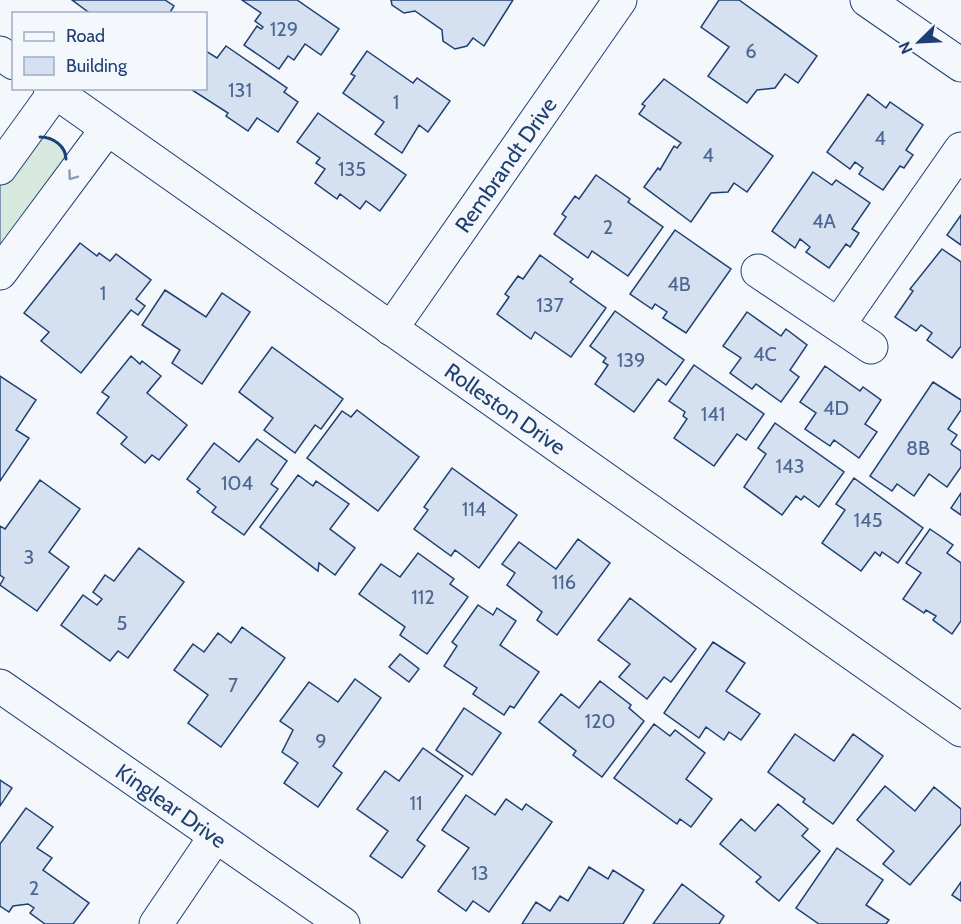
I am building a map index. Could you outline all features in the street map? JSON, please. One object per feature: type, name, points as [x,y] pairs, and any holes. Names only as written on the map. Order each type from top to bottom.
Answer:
[{"type":"street","name":"Rembrandt Drive","points":[[391,329],[620,0]]},
{"type":"street","points":[[867,0],[961,64]]},
{"type":"street","name":"Rolleston Drive","points":[[52,90],[961,730]]},
{"type":"street","points":[[0,168],[52,90]]},
{"type":"street","points":[[0,273],[107,129]]},
{"type":"street","points":[[839,324],[961,149]]},
{"type":"street","points":[[758,271],[871,347]]},
{"type":"street","name":"Kinglear Drive","points":[[0,686],[343,924]]},
{"type":"street","points":[[156,924],[215,837]]},
{"type":"shaded area","points":[[40,137],[51,139],[59,145],[64,153],[64,164],[0,259],[0,184],[32,141]]},
{"type":"building","points":[[72,0],[165,0],[174,6],[170,12],[88,12]]},
{"type":"building","points":[[242,0],[297,0],[339,29],[321,55],[305,44],[294,60],[288,56],[279,69],[244,45],[257,26],[261,29],[263,27],[255,21],[261,13]]},
{"type":"building","points":[[391,0],[513,0],[484,46],[473,38],[467,46],[455,49],[443,41],[442,30],[415,11],[404,13],[392,5]]},
{"type":"building","points":[[719,0],[739,0],[817,56],[798,83],[785,74],[775,88],[757,90],[747,103],[708,76],[729,47],[701,27]]},
{"type":"building","points":[[226,46],[287,88],[284,92],[298,102],[278,132],[257,118],[248,131],[226,116],[228,113],[192,90],[207,90],[207,52],[217,58]]},
{"type":"building","points":[[367,51],[413,83],[417,78],[450,101],[428,132],[419,125],[402,153],[375,134],[384,122],[343,93],[355,76],[351,74]]},
{"type":"building","points":[[664,79],[773,156],[747,192],[734,183],[728,192],[711,193],[691,222],[644,187],[658,168],[660,170],[674,146],[677,148],[681,143],[639,114],[645,106],[642,104]]},
{"type":"building","points":[[868,94],[886,108],[890,102],[923,125],[906,150],[913,155],[904,168],[900,166],[883,190],[859,174],[863,168],[855,162],[850,169],[827,152]]},
{"type":"building","points":[[318,113],[406,175],[380,211],[366,201],[360,209],[340,194],[337,199],[315,183],[325,169],[316,163],[320,158],[297,142]]},
{"type":"building","points":[[813,172],[832,185],[836,180],[870,203],[852,229],[859,233],[850,247],[846,244],[829,268],[806,252],[810,247],[800,239],[795,248],[772,231]]},
{"type":"building","points":[[596,175],[630,199],[628,202],[663,227],[628,276],[592,251],[588,258],[554,234],[566,217],[562,214],[575,196],[579,199]]},
{"type":"building","points":[[961,215],[961,245],[947,235]]},
{"type":"building","points":[[675,230],[731,269],[686,333],[663,318],[667,312],[655,304],[652,309],[630,294]]},
{"type":"building","points":[[80,243],[97,256],[99,253],[110,261],[116,254],[151,280],[136,299],[145,306],[138,315],[131,310],[81,373],[41,341],[49,332],[24,313]]},
{"type":"building","points":[[942,249],[961,262],[961,346],[952,358],[927,340],[932,333],[921,325],[916,331],[895,317],[913,291],[910,289]]},
{"type":"building","points":[[540,255],[573,279],[570,282],[606,308],[571,357],[535,332],[531,339],[497,314],[509,297],[505,294],[518,276],[523,279]]},
{"type":"building","points":[[165,290],[206,317],[222,293],[250,312],[202,384],[172,363],[180,350],[142,325]]},
{"type":"building","points":[[615,311],[684,360],[666,385],[658,379],[634,412],[595,384],[608,365],[603,362],[606,358],[590,346]]},
{"type":"building","points":[[747,312],[781,336],[786,329],[807,345],[790,370],[799,377],[781,402],[756,384],[752,389],[730,373],[741,358],[723,346]]},
{"type":"building","points":[[272,347],[343,399],[321,429],[315,425],[295,453],[264,430],[273,418],[239,392]]},
{"type":"building","points":[[131,356],[140,364],[142,361],[161,376],[147,393],[187,425],[159,460],[152,455],[145,463],[121,444],[127,437],[97,413],[109,397],[102,392]]},
{"type":"building","points":[[694,365],[764,414],[746,440],[737,434],[714,466],[674,438],[687,419],[683,416],[685,412],[669,401]]},
{"type":"building","points":[[825,366],[860,391],[863,387],[881,400],[865,424],[877,432],[859,458],[834,440],[830,446],[805,429],[816,413],[800,402]]},
{"type":"building","points":[[0,376],[36,400],[16,430],[29,438],[0,481]]},
{"type":"building","points":[[933,382],[961,400],[961,410],[948,429],[957,435],[951,444],[961,451],[961,467],[947,487],[929,474],[914,496],[897,484],[892,491],[870,476]]},
{"type":"building","points":[[357,410],[419,457],[378,511],[307,458],[342,411],[351,417]]},
{"type":"building","points":[[775,423],[844,472],[819,507],[804,496],[801,500],[796,496],[782,515],[744,487],[766,454],[758,448]]},
{"type":"building","points":[[257,439],[287,461],[271,484],[278,489],[244,535],[212,512],[216,507],[197,492],[200,489],[187,479],[214,443],[239,462]]},
{"type":"building","points":[[452,468],[517,515],[479,568],[455,550],[451,556],[414,529],[428,510],[424,507]]},
{"type":"building","points":[[298,475],[313,486],[316,481],[349,504],[330,529],[355,548],[335,575],[319,563],[318,571],[260,527]]},
{"type":"building","points":[[854,478],[923,528],[898,563],[882,552],[880,556],[875,552],[861,571],[822,543],[845,510],[836,504]]},
{"type":"building","points":[[40,480],[80,509],[49,552],[69,567],[37,611],[0,585],[4,578],[0,575],[0,526],[5,529]]},
{"type":"building","points":[[961,493],[961,515],[951,508]]},
{"type":"building","points":[[930,529],[953,545],[947,553],[961,563],[961,621],[952,634],[933,620],[936,616],[926,610],[924,613],[903,599],[921,573],[906,563]]},
{"type":"building","points":[[578,539],[610,563],[557,635],[537,620],[542,612],[507,585],[515,573],[502,564],[519,542],[556,569]]},
{"type":"building","points":[[139,548],[184,582],[128,658],[118,651],[110,661],[61,625],[83,595],[97,605],[102,599],[93,592],[105,575],[114,581]]},
{"type":"building","points":[[418,553],[454,579],[450,584],[468,597],[427,654],[400,635],[405,627],[359,594],[381,564],[400,577]]},
{"type":"building","points":[[630,598],[696,649],[671,682],[664,677],[647,699],[619,677],[630,664],[598,640]]},
{"type":"building","points":[[478,605],[493,615],[497,608],[516,621],[500,645],[539,672],[514,708],[510,706],[504,715],[473,694],[477,688],[444,666],[457,646],[452,642]]},
{"type":"building","points":[[242,627],[285,658],[221,747],[188,723],[208,695],[174,670],[193,644],[204,652],[218,633],[231,643]]},
{"type":"building","points":[[713,642],[745,663],[726,691],[760,714],[741,740],[729,732],[724,740],[706,727],[699,738],[664,713]]},
{"type":"building","points":[[400,654],[419,669],[409,682],[389,667]]},
{"type":"building","points":[[355,679],[381,698],[333,766],[342,773],[318,807],[284,783],[298,763],[282,752],[293,730],[280,721],[309,682],[338,702]]},
{"type":"building","points":[[600,681],[631,705],[629,708],[644,721],[602,777],[573,755],[576,751],[539,722],[561,694],[579,708]]},
{"type":"building","points":[[464,708],[501,733],[472,775],[436,750]]},
{"type":"building","points":[[654,724],[670,736],[675,730],[705,753],[686,779],[712,799],[691,827],[680,819],[677,824],[614,778]]},
{"type":"building","points":[[795,734],[834,761],[853,734],[883,756],[833,824],[803,802],[805,799],[768,772]]},
{"type":"building","points":[[423,748],[463,776],[417,840],[425,846],[402,878],[370,856],[388,831],[357,809],[385,771],[399,781]]},
{"type":"building","points":[[0,780],[12,788],[0,806]]},
{"type":"building","points":[[885,786],[915,811],[934,787],[961,809],[961,824],[910,885],[883,864],[894,851],[857,820]]},
{"type":"building","points":[[466,795],[495,815],[506,799],[522,810],[526,804],[552,822],[489,912],[473,901],[466,911],[438,891],[469,848],[442,830]]},
{"type":"building","points":[[778,804],[808,829],[802,836],[820,851],[779,901],[756,882],[761,877],[720,844],[741,819],[755,831]]},
{"type":"building","points":[[26,808],[53,827],[37,848],[52,858],[43,870],[89,903],[73,924],[45,924],[30,913],[34,908],[28,904],[13,906],[9,912],[0,906],[0,844]]},
{"type":"building","points":[[837,848],[883,880],[866,905],[889,920],[886,924],[819,924],[796,908]]},
{"type":"building","points":[[589,867],[608,879],[613,870],[644,890],[623,924],[522,924],[536,902],[550,911],[560,896],[568,901]]},
{"type":"building","points":[[961,882],[961,901],[952,895]]},
{"type":"building","points":[[682,884],[724,916],[719,924],[653,924]]},
{"type":"wall","points":[[40,137],[58,143],[64,150],[66,159]]}]
